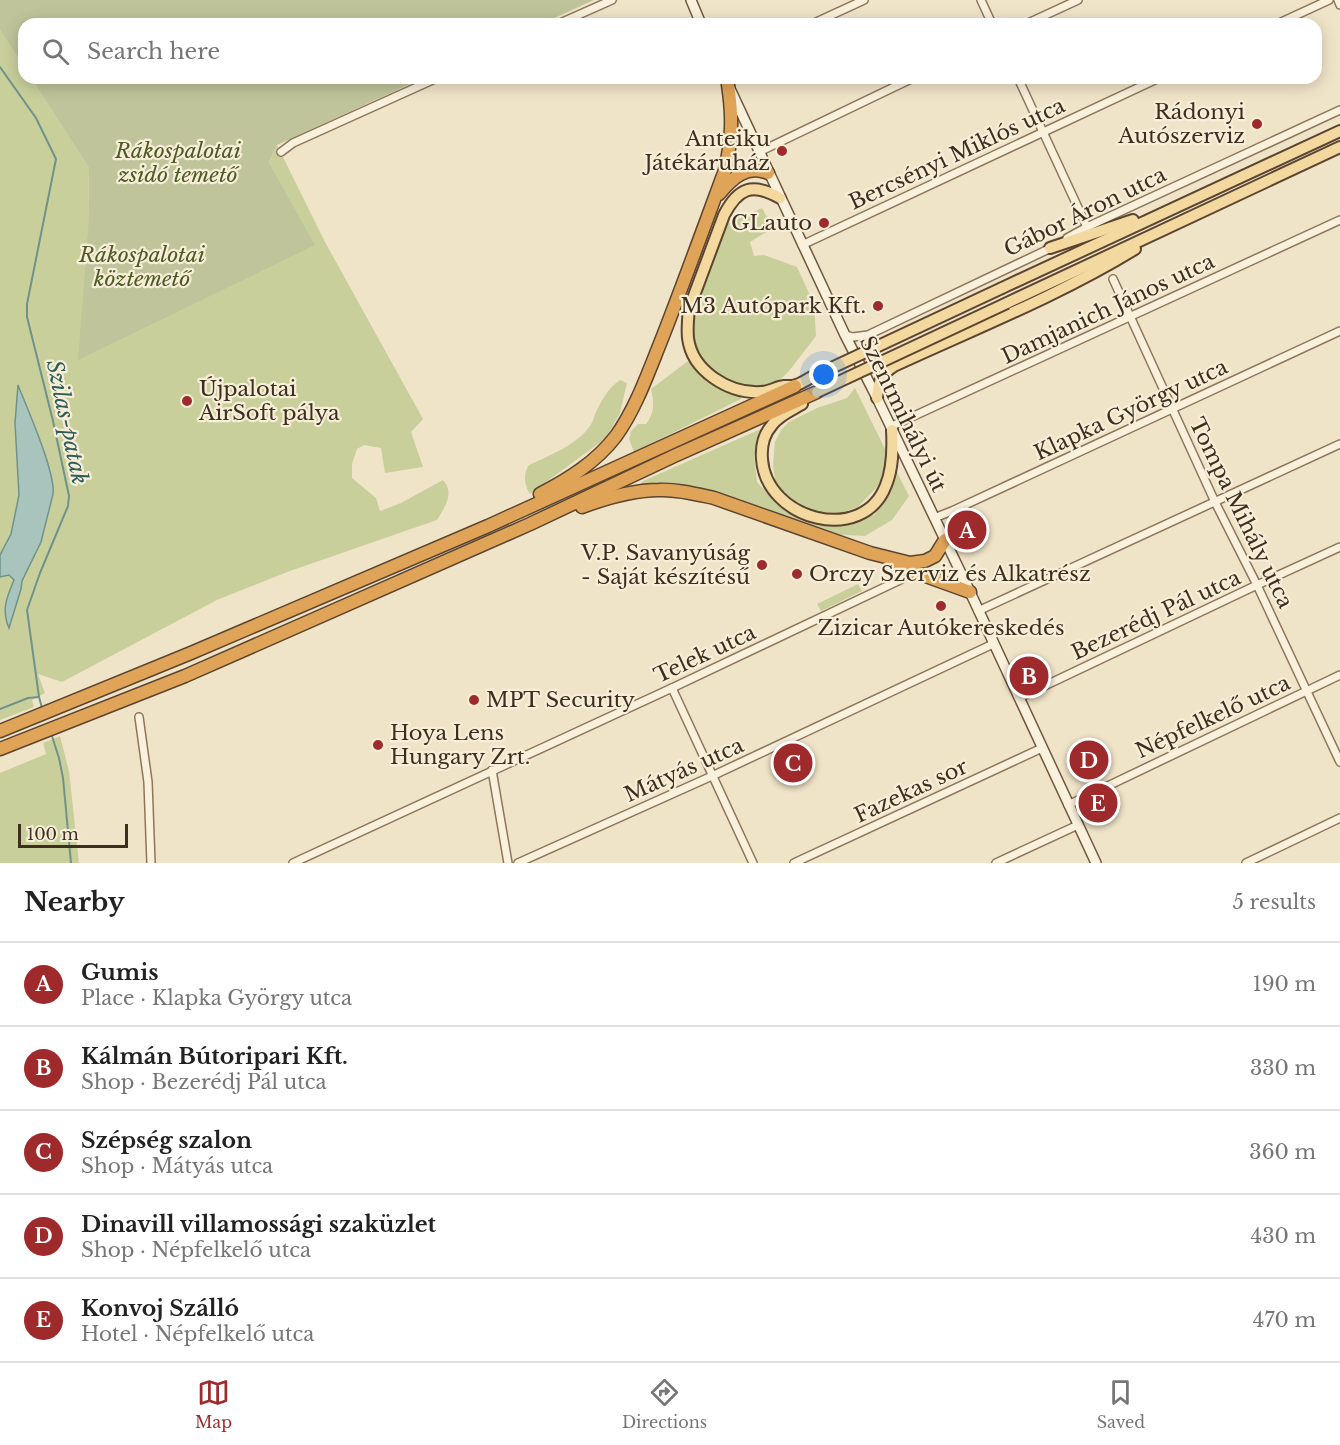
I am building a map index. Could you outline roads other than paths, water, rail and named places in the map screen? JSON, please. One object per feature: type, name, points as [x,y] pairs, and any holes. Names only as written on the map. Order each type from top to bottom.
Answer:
[{"type":"highway","points":[[488,526],[496,517],[554,487],[582,469],[605,449],[627,419],[647,377],[725,170],[732,129],[732,109],[728,84]]},
{"type":"highway","points":[[712,205],[720,192],[739,175],[757,169],[768,173]]},
{"type":"highway","points":[[0,731],[191,653],[488,526],[795,386]]},
{"type":"highway","points":[[0,749],[185,676],[530,524],[817,392]]},
{"type":"highway","points":[[530,524],[555,520],[614,497],[658,489],[676,490],[714,498],[870,553],[910,563],[925,561],[935,556],[945,540]]},
{"type":"highway","points":[[870,553],[894,565],[970,592]]},
{"type":"main road","points":[[691,0],[698,18]]},
{"type":"main road","name":"Szentmihályi út","points":[[728,84],[768,173],[970,592],[1096,863]]},
{"type":"main road","points":[[780,198],[763,190],[753,189],[740,193],[730,203],[689,309],[688,339],[699,364],[722,383],[743,390],[760,392],[783,386],[795,386],[1340,131]]},
{"type":"main road","points":[[891,429],[893,454],[886,485],[873,506],[861,514],[844,519],[828,520],[798,512],[783,502],[772,489],[764,474],[762,448],[771,425],[817,392],[1340,147]]},
{"type":"main road","points":[[1050,248],[1179,205]]},
{"type":"main road","points":[[877,398],[882,376],[887,370],[1108,266],[1184,219]]},
{"type":"street","points":[[572,18],[612,0]]},
{"type":"street","points":[[825,18],[864,0]]},
{"type":"street","points":[[981,0],[989,18]]},
{"type":"street","points":[[1039,18],[1078,0]]},
{"type":"street","points":[[1290,18],[1329,0]]},
{"type":"street","points":[[1338,0],[1340,5]]},
{"type":"street","points":[[281,152],[293,143],[425,84]]},
{"type":"street","points":[[759,152],[901,84]]},
{"type":"street","points":[[1021,84],[1087,227]]},
{"type":"street","name":"Bercsényi Miklós utca","points":[[802,245],[1147,84]]},
{"type":"street","name":"Gábor Áron utca","points":[[845,335],[853,337],[868,335],[1050,248],[1087,227],[1340,110]]},
{"type":"street","name":"Damjanich János utca","points":[[891,429],[1340,220]]},
{"type":"street","name":"Tompa Mihály utca","points":[[1113,279],[1215,502],[1257,585],[1340,762]]},
{"type":"street","name":"Klapka György utca","points":[[934,518],[1340,331]]},
{"type":"street","points":[[978,611],[1340,444]]},
{"type":"street","name":"Bezerédj Pál utca","points":[[1019,698],[1340,547]]},
{"type":"street","name":"Telek utca","points":[[293,863],[902,579]]},
{"type":"street","name":"Mátyás utca","points":[[518,863],[712,776],[993,644]]},
{"type":"street","name":"Népfelkelő utca","points":[[1068,805],[1340,675]]},
{"type":"street","points":[[672,688],[753,863]]},
{"type":"street","points":[[139,717],[148,782],[151,863]]},
{"type":"street","name":"Fazekas sor","points":[[794,863],[1042,748]]},
{"type":"street","points":[[492,770],[508,863]]},
{"type":"street","points":[[1246,863],[1340,818]]},
{"type":"street","points":[[996,863],[1078,825]]},
{"type":"water","points":[[18,385],[47,460],[53,489],[41,542],[22,581],[9,628],[5,609],[14,580],[9,575],[0,577],[0,555],[11,534],[19,495],[15,423]]},
{"type":"waterway","name":"Szilas-patak","points":[[0,67],[36,118],[56,159],[27,304],[27,317],[69,496],[68,506],[27,610],[42,708]]},
{"type":"waterway","points":[[0,709],[28,698],[39,697]]},
{"type":"waterway","name":"Szilas-patak","points":[[51,733],[63,778],[71,863]]},
{"type":"place","name":"Rádonyi Autószerviz","points":[[1257,124]]},
{"type":"place","name":"Anteiku Játékáruház","points":[[782,151]]},
{"type":"place","name":"GLauto","points":[[824,223]]},
{"type":"place","name":"M3 Autópark Kft.","points":[[878,306]]},
{"type":"place","name":"Újpalotai AirSoft pálya","points":[[187,401]]},
{"type":"place","name":"Gumis","points":[[967,530]]},
{"type":"place","name":"V.P. Savanyúság - Saját készítésű","points":[[762,565]]},
{"type":"place","name":"Orczy Szerviz és Alkatrész","points":[[797,574]]},
{"type":"place","name":"Zizicar Autókereskedés","points":[[941,606]]},
{"type":"place","name":"Kálmán Bútoripari Kft.","points":[[1029,676]]},
{"type":"place","name":"MPT Security","points":[[474,700]]},
{"type":"place","name":"Hoya Lens Hungary Zrt.","points":[[378,745]]},
{"type":"place","name":"Dinavill villamossági szaküzlet","points":[[1089,760]]},
{"type":"place","name":"Szépség szalon","points":[[793,763]]},
{"type":"place","name":"Konvoj Szálló","points":[[1098,803]]},
{"type":"park label","name":"Rákospalotai zsidó temető","points":[[178,163]]},
{"type":"park label","name":"Rákospalotai köztemető","points":[[142,267]]}]
